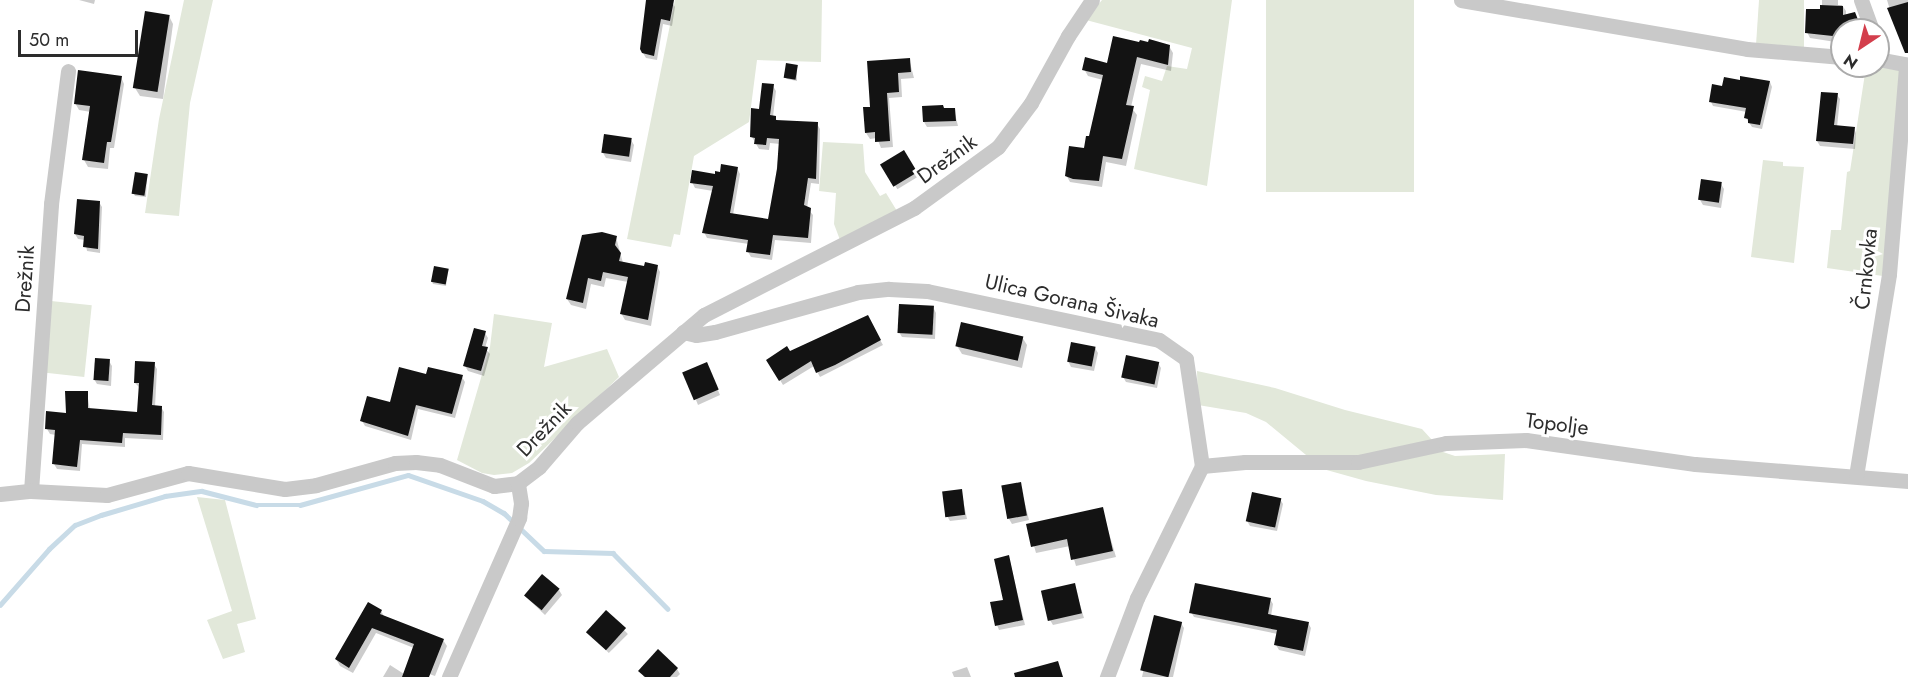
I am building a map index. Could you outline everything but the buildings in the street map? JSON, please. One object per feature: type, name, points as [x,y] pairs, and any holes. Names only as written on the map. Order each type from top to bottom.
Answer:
[{"type":"street","name":"Drežnik","points":[[0,494],[31,491],[107,495],[188,473],[222,476],[258,486],[285,489],[316,484],[395,463],[416,462],[440,465],[494,486],[518,483],[539,467],[577,423],[704,315],[914,208],[964,174],[998,147],[1013,130],[1092,0]]},
{"type":"street","points":[[1461,0],[1747,49],[1830,56]]},
{"type":"street","points":[[1861,0],[1868,18]]},
{"type":"street","points":[[1890,58],[1907,65]]},
{"type":"street","name":"Črnkovka","points":[[1856,476],[1889,274],[1907,65]]},
{"type":"street","name":"Drežnik","points":[[31,491],[51,204],[68,71]]},
{"type":"street","name":"Ulica Gorana Šivaka","points":[[683,332],[696,336],[858,292],[889,289],[927,291],[1159,340],[1186,359],[1202,466]]},
{"type":"street","name":"Topolje","points":[[1202,466],[1245,462],[1358,462],[1446,443],[1527,440],[1695,464],[1908,481]]},
{"type":"street","points":[[1107,677],[1137,598],[1202,466]]},
{"type":"street","points":[[449,677],[519,518],[521,503],[518,483]]},
{"type":"shaded area","points":[[184,0],[213,0],[190,103],[179,216],[145,213],[159,119]]},
{"type":"shaded area","points":[[675,0],[822,0],[821,62],[757,60],[749,122],[694,156],[680,235],[674,234],[671,247],[627,239]]},
{"type":"shaded area","points":[[1102,0],[1232,0],[1207,186],[1134,169],[1150,90],[1142,87],[1145,76],[1162,81],[1167,66],[1187,69],[1192,48],[1086,20]]},
{"type":"shaded area","points":[[1266,0],[1414,0],[1414,192],[1266,192]]},
{"type":"shaded area","points":[[1759,0],[1804,0],[1804,51],[1756,45]]},
{"type":"shaded area","points":[[1890,68],[1900,68],[1883,276],[1827,268],[1831,230],[1841,230],[1847,172],[1850,171],[1864,78],[1890,78]]},
{"type":"shaded area","points":[[823,142],[863,144],[865,172],[880,196],[886,193],[897,211],[840,240],[834,224],[836,193],[819,191]]},
{"type":"shaded area","points":[[1763,160],[1783,162],[1783,166],[1804,167],[1794,263],[1751,257]]},
{"type":"shaded area","points":[[51,301],[92,305],[84,377],[43,373]]},
{"type":"shaded area","points":[[494,314],[552,323],[544,367],[607,349],[619,377],[529,463],[512,473],[494,475],[482,473],[457,460],[490,347]]},
{"type":"shaded area","points":[[1197,371],[1275,388],[1345,410],[1422,429],[1443,452],[1455,456],[1505,454],[1503,500],[1436,495],[1366,481],[1323,469],[1266,422],[1246,413],[1198,405]]},
{"type":"shaded area","points":[[197,497],[225,500],[256,619],[237,624],[245,652],[223,659],[207,620],[232,611]]},
{"type":"waterway","points":[[0,605],[49,549],[75,525],[101,515],[165,496],[202,491],[256,505],[300,505],[408,475],[483,501],[504,513],[544,551],[613,553],[668,609]]}]
